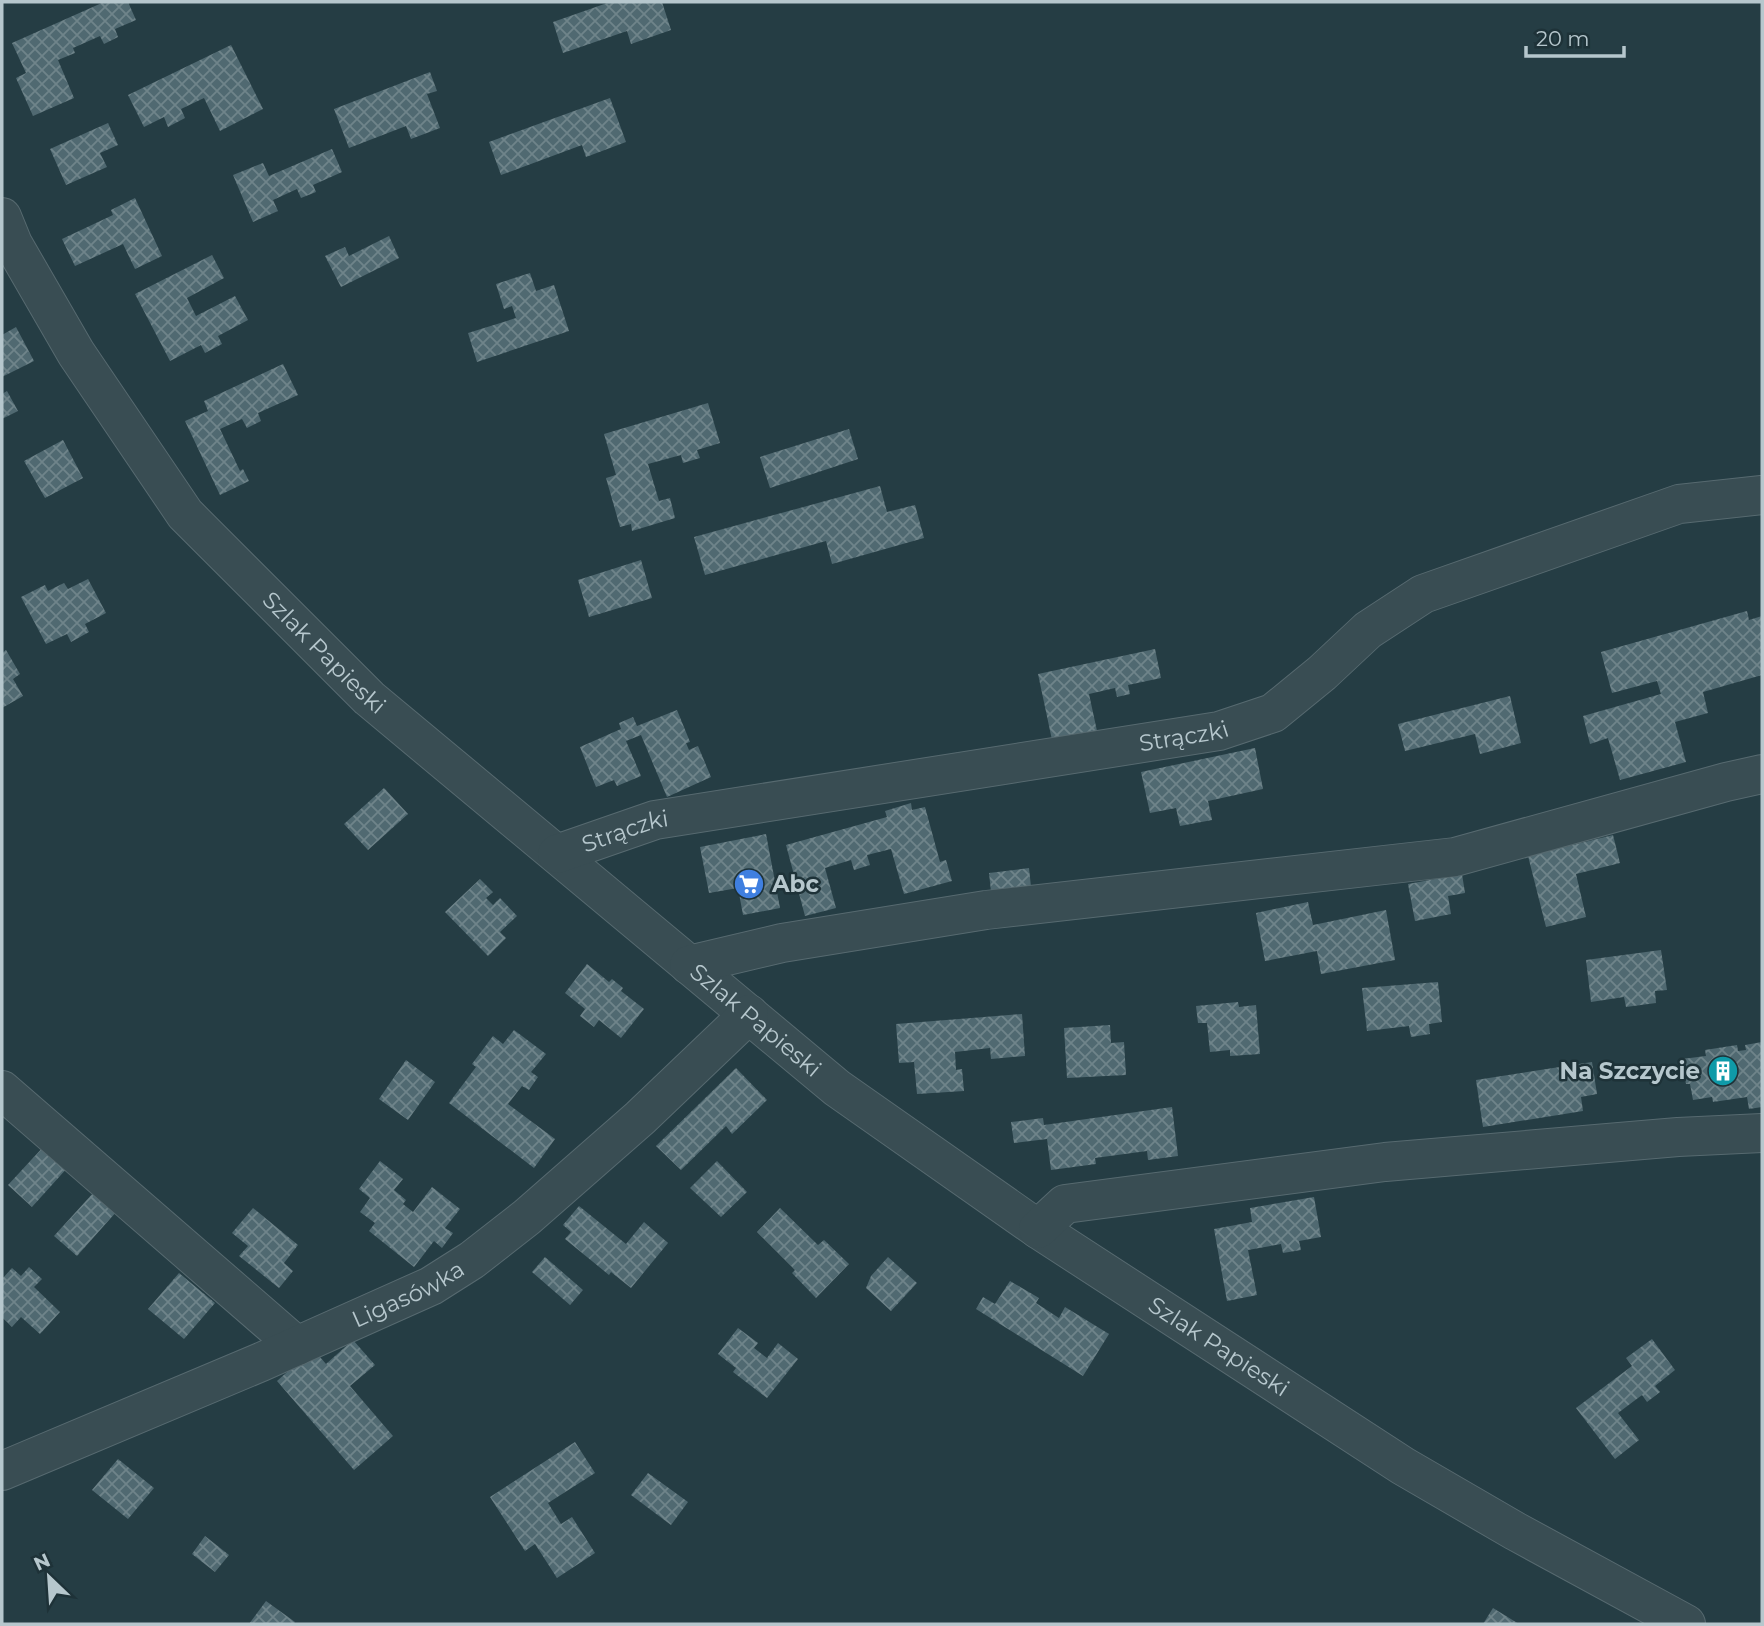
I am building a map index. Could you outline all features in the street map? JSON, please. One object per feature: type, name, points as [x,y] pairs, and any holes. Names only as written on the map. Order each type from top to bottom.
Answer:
[{"type":"street","name":"Szlak Papieski","points":[[2,217],[13,244],[76,353],[186,514],[369,698],[837,1088],[1038,1229],[1403,1466],[1515,1531],[1686,1624]]},
{"type":"street","name":"Strączki","points":[[557,854],[655,820],[1219,731],[1273,713],[1322,673],[1368,630],[1423,594],[1679,504],[1762,495]]},
{"type":"street","points":[[689,965],[782,943],[986,910],[1455,857],[1726,782],[1762,775]]},
{"type":"street","name":"Ligasówka","points":[[2,1471],[298,1346],[431,1286],[472,1260],[527,1217],[640,1118],[749,1014]]},
{"type":"street","points":[[2,1090],[298,1346]]},
{"type":"street","points":[[1038,1229],[1065,1205],[1385,1161],[1678,1137],[1762,1133]]},
{"type":"building","points":[[104,2],[128,2],[136,20],[115,29],[118,37],[104,44],[100,36],[73,48],[75,53],[58,60],[74,98],[33,116],[16,78],[26,73],[12,43]]},
{"type":"building","points":[[610,2],[662,2],[671,30],[631,44],[627,31],[563,53],[553,22]]},
{"type":"building","points":[[231,45],[263,109],[220,131],[204,98],[181,109],[185,118],[168,127],[164,117],[144,127],[128,95]]},
{"type":"building","points":[[430,72],[437,91],[427,94],[440,128],[411,139],[406,126],[349,148],[334,109]]},
{"type":"building","points":[[610,98],[626,142],[586,157],[582,145],[501,175],[489,142]]},
{"type":"building","points":[[108,123],[118,145],[100,153],[107,167],[66,185],[50,149]]},
{"type":"building","points":[[332,149],[342,172],[313,185],[316,192],[301,198],[297,189],[273,200],[278,211],[253,222],[233,175],[263,163],[269,176]]},
{"type":"building","points":[[135,198],[162,256],[135,269],[123,244],[75,266],[62,239],[113,215],[111,210]]},
{"type":"building","points":[[389,236],[399,258],[341,287],[325,256],[345,247],[349,256]]},
{"type":"building","points":[[212,255],[224,278],[187,298],[196,316],[235,296],[248,320],[218,336],[222,344],[205,353],[201,345],[170,361],[135,294]]},
{"type":"building","points":[[530,273],[536,291],[554,285],[569,331],[477,362],[468,333],[516,318],[512,306],[504,309],[496,284]]},
{"type":"building","points":[[16,327],[34,361],[2,377],[2,335]]},
{"type":"building","points":[[283,364],[298,395],[258,413],[261,421],[247,428],[242,419],[220,429],[240,471],[243,469],[249,481],[220,495],[185,421],[208,411],[204,401]]},
{"type":"building","points":[[7,391],[18,411],[2,419],[2,394]]},
{"type":"building","points":[[708,403],[720,443],[697,450],[700,458],[683,463],[681,455],[648,464],[659,501],[670,498],[675,518],[632,531],[631,524],[620,527],[606,478],[616,475],[604,434]]},
{"type":"building","points":[[849,429],[858,459],[770,488],[760,457]]},
{"type":"building","points":[[63,440],[83,478],[45,498],[24,461]]},
{"type":"building","points":[[880,486],[887,512],[915,505],[924,538],[832,564],[826,541],[705,575],[694,537]]},
{"type":"building","points":[[641,560],[652,598],[589,617],[578,580]]},
{"type":"building","points":[[88,579],[106,613],[85,624],[89,632],[71,642],[67,634],[46,644],[21,597],[45,585],[48,591],[64,583],[68,589]]},
{"type":"building","points":[[1747,611],[1749,620],[1762,616],[1762,675],[1703,692],[1708,713],[1675,722],[1686,762],[1620,780],[1608,738],[1590,744],[1583,716],[1661,694],[1657,681],[1612,693],[1601,652]]},
{"type":"building","points":[[1155,649],[1161,678],[1128,685],[1130,694],[1117,697],[1115,688],[1089,694],[1097,731],[1052,740],[1038,674]]},
{"type":"building","points":[[6,650],[20,674],[13,679],[23,696],[2,708],[2,653]]},
{"type":"building","points":[[1510,696],[1521,743],[1480,754],[1475,734],[1405,751],[1398,724]]},
{"type":"building","points":[[677,710],[690,742],[686,743],[689,750],[698,746],[711,777],[667,797],[641,735],[626,741],[641,776],[617,786],[614,780],[596,787],[580,747],[621,729],[619,723],[633,717],[637,726]]},
{"type":"building","points":[[1255,748],[1263,789],[1208,801],[1212,820],[1180,826],[1176,808],[1150,813],[1141,772]]},
{"type":"building","points":[[384,788],[408,814],[368,850],[344,824]]},
{"type":"building","points":[[911,803],[912,810],[925,807],[940,862],[946,860],[952,881],[904,894],[891,849],[867,855],[870,865],[854,870],[851,860],[825,868],[836,908],[805,916],[786,845],[887,817],[885,811]]},
{"type":"building","points":[[766,834],[780,908],[743,915],[738,888],[709,893],[700,847]]},
{"type":"building","points":[[1613,835],[1620,863],[1576,874],[1586,917],[1546,927],[1528,856]]},
{"type":"building","points":[[1029,868],[1032,896],[992,901],[989,873]]},
{"type":"building","points":[[1462,874],[1465,893],[1448,896],[1451,914],[1415,921],[1408,884]]},
{"type":"building","points":[[480,879],[493,892],[486,898],[493,905],[500,898],[517,916],[500,932],[506,938],[488,956],[445,912]]},
{"type":"building","points":[[1308,902],[1313,925],[1386,910],[1395,960],[1321,974],[1317,951],[1265,961],[1256,913]]},
{"type":"building","points":[[1661,950],[1667,990],[1655,991],[1656,1003],[1626,1007],[1624,997],[1591,1002],[1586,960]]},
{"type":"building","points":[[587,964],[609,982],[612,979],[623,988],[621,991],[644,1009],[621,1038],[599,1020],[594,1027],[580,1016],[585,1009],[565,993]]},
{"type":"building","points":[[1438,982],[1442,1022],[1429,1024],[1430,1034],[1411,1037],[1409,1026],[1367,1031],[1362,988]]},
{"type":"building","points":[[1238,1002],[1239,1007],[1256,1005],[1260,1054],[1230,1056],[1230,1050],[1210,1052],[1207,1023],[1198,1023],[1196,1006]]},
{"type":"building","points":[[1022,1014],[1025,1056],[991,1059],[990,1048],[955,1052],[956,1070],[962,1069],[964,1091],[917,1094],[914,1062],[899,1063],[896,1024]]},
{"type":"building","points":[[1110,1025],[1111,1043],[1124,1042],[1126,1075],[1067,1078],[1064,1028]]},
{"type":"building","points":[[514,1030],[546,1054],[531,1072],[538,1077],[529,1090],[522,1086],[508,1104],[555,1139],[534,1168],[449,1103],[476,1067],[472,1064],[493,1036],[503,1044]]},
{"type":"building","name":"Na Szczycie","points":[[1762,1042],[1762,1107],[1749,1109],[1747,1097],[1713,1102],[1712,1097],[1693,1100],[1690,1084],[1686,1084],[1682,1059],[1706,1056],[1705,1050],[1737,1045],[1738,1051],[1746,1050],[1745,1045]]},
{"type":"building","points":[[406,1060],[435,1082],[408,1120],[379,1099]]},
{"type":"building","points":[[1592,1062],[1597,1094],[1581,1097],[1583,1111],[1483,1127],[1476,1080]]},
{"type":"building","points":[[736,1068],[767,1100],[732,1134],[726,1126],[681,1170],[656,1146]]},
{"type":"building","points":[[1172,1107],[1178,1156],[1148,1160],[1147,1151],[1095,1158],[1096,1164],[1051,1170],[1047,1139],[1014,1143],[1011,1122],[1043,1118],[1044,1125]]},
{"type":"building","points":[[46,1144],[69,1166],[32,1207],[8,1185]]},
{"type":"building","points":[[380,1161],[403,1179],[394,1190],[406,1200],[403,1204],[413,1212],[432,1187],[460,1209],[445,1228],[453,1233],[442,1248],[434,1241],[414,1267],[369,1231],[375,1223],[360,1212],[370,1198],[359,1189]]},
{"type":"building","points":[[717,1161],[747,1192],[721,1217],[690,1188]]},
{"type":"building","points":[[95,1191],[117,1211],[77,1256],[54,1236]]},
{"type":"building","points":[[1314,1197],[1321,1237],[1299,1241],[1301,1250],[1283,1253],[1281,1244],[1248,1250],[1257,1295],[1227,1301],[1214,1229],[1252,1222],[1250,1208]]},
{"type":"building","points":[[579,1206],[626,1244],[644,1222],[668,1243],[631,1288],[611,1272],[609,1275],[565,1239],[571,1232],[563,1225]]},
{"type":"building","points":[[253,1208],[298,1245],[284,1263],[293,1271],[279,1288],[239,1256],[248,1246],[232,1233]]},
{"type":"building","points":[[780,1208],[818,1245],[824,1240],[849,1264],[816,1298],[792,1273],[795,1270],[757,1232]]},
{"type":"building","points":[[545,1257],[583,1290],[570,1305],[532,1272]]},
{"type":"building","points":[[888,1257],[917,1283],[891,1311],[866,1288],[871,1276]]},
{"type":"building","points":[[29,1267],[42,1279],[34,1287],[60,1312],[40,1334],[21,1317],[12,1327],[2,1317],[2,1279],[12,1268],[21,1276]]},
{"type":"building","points":[[179,1273],[215,1303],[184,1339],[148,1309]]},
{"type":"building","points":[[1010,1281],[1039,1298],[1036,1303],[1059,1318],[1065,1307],[1109,1334],[1083,1376],[976,1309],[983,1297],[995,1304]]},
{"type":"building","points":[[738,1328],[758,1343],[754,1348],[767,1358],[778,1343],[798,1359],[767,1398],[733,1372],[736,1368],[718,1354]]},
{"type":"building","points":[[1652,1339],[1675,1370],[1655,1386],[1660,1392],[1647,1402],[1642,1395],[1618,1413],[1639,1440],[1615,1459],[1576,1408],[1632,1366],[1626,1358]]},
{"type":"building","points":[[353,1340],[375,1365],[350,1386],[393,1436],[354,1470],[277,1381],[313,1349],[326,1364]]},
{"type":"building","points":[[575,1442],[595,1473],[548,1503],[561,1524],[572,1517],[595,1553],[557,1578],[535,1544],[525,1551],[490,1497]]},
{"type":"building","points":[[118,1459],[154,1488],[128,1519],[92,1490]]},
{"type":"building","points":[[648,1473],[688,1502],[671,1525],[631,1495]]},
{"type":"building","points":[[205,1536],[229,1555],[215,1572],[192,1554]]},
{"type":"building","points":[[266,1601],[295,1622],[249,1624]]},
{"type":"building","points":[[1493,1608],[1519,1624],[1483,1624]]},
{"type":"place","name":"Abc","points":[[749,884]]},
{"type":"place","name":"Na Szczycie","points":[[1723,1071]]}]
